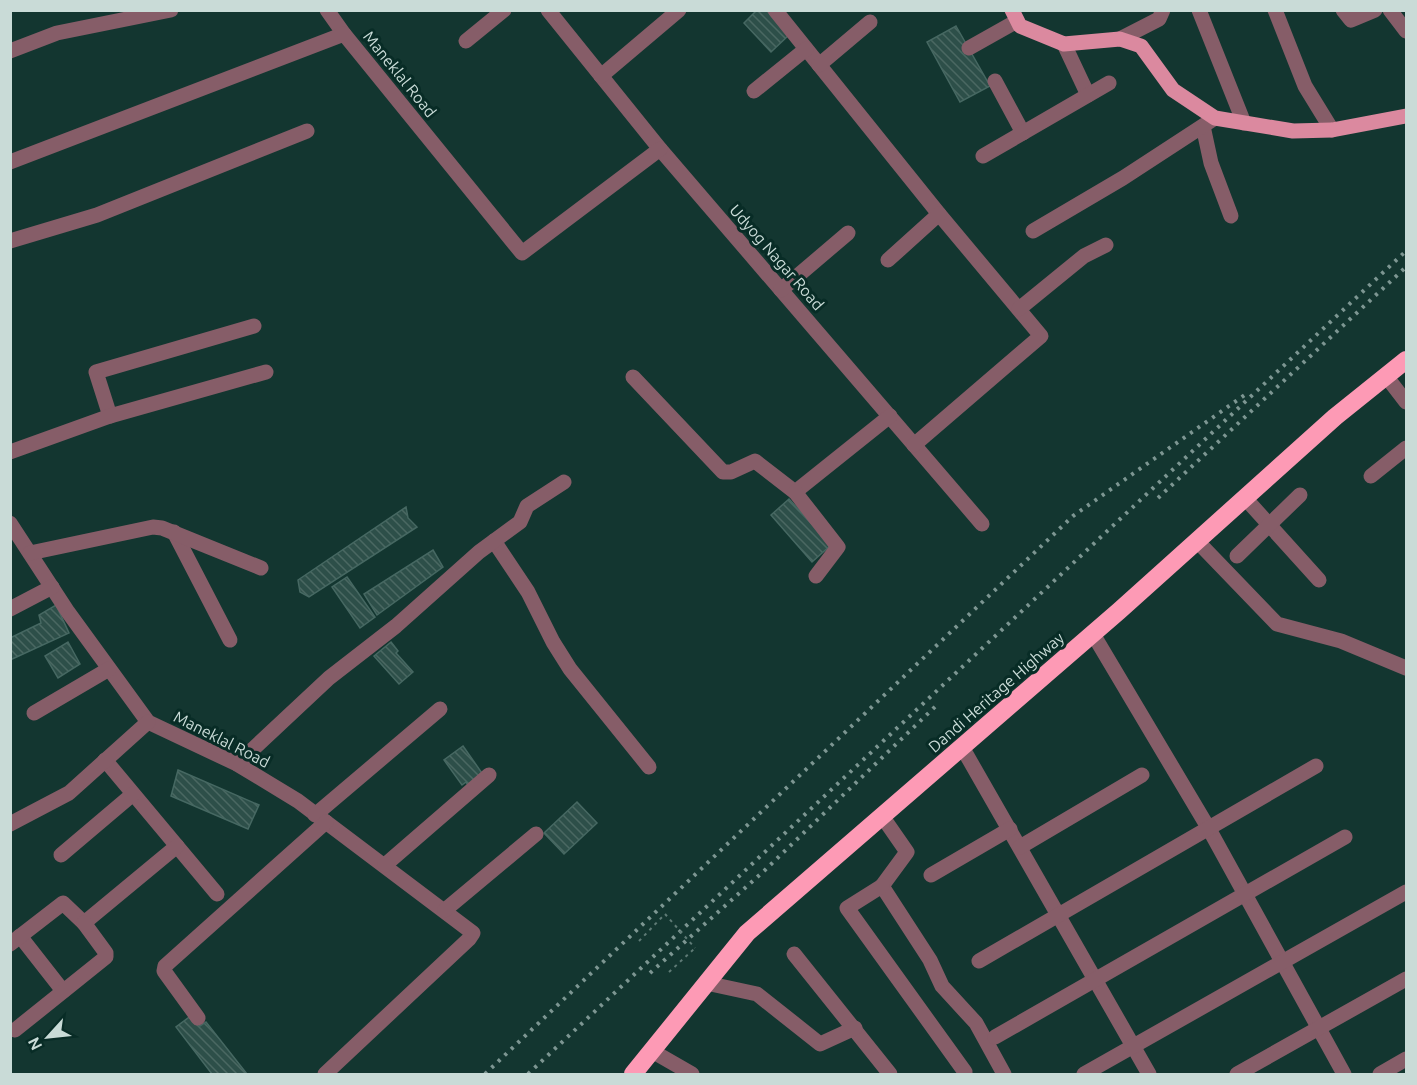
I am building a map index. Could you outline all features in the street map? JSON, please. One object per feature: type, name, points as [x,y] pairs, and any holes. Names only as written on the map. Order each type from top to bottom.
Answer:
[{"type":"highway","name":"Dandi Heritage Highway","points":[[633,1074],[747,933],[1093,634],[1335,417],[1407,360]]},
{"type":"main road","points":[[1015,16],[1020,26],[1064,44],[1120,39],[1141,45],[1173,90],[1209,122],[1244,123],[1293,131],[1332,130],[1407,116]]},
{"type":"street","points":[[327,10],[344,34]]},
{"type":"street","points":[[466,41],[504,10]]},
{"type":"street","name":"Udyog Nagar Road","points":[[548,10],[660,148],[982,524]]},
{"type":"street","points":[[601,76],[679,10]]},
{"type":"street","points":[[775,10],[939,214],[1041,336],[914,445]]},
{"type":"street","points":[[1199,10],[1244,123]]},
{"type":"street","points":[[1275,10],[1305,86],[1332,130]]},
{"type":"street","points":[[1343,10],[1351,20],[1375,10]]},
{"type":"street","points":[[1392,11],[1407,31]]},
{"type":"street","points":[[10,51],[57,33],[162,12]]},
{"type":"street","points":[[1120,39],[1166,12]]},
{"type":"street","points":[[969,48],[1015,16]]},
{"type":"street","points":[[819,65],[870,22]]},
{"type":"street","name":"Maneklal Road","points":[[10,162],[344,34],[522,253],[660,148]]},
{"type":"street","points":[[1064,44],[1089,95]]},
{"type":"street","points":[[754,91],[806,49]]},
{"type":"street","points":[[996,81],[1023,133]]},
{"type":"street","points":[[983,156],[1109,84]]},
{"type":"street","points":[[1209,122],[1211,164],[1231,216]]},
{"type":"street","points":[[1033,231],[1123,178],[1209,122]]},
{"type":"street","points":[[10,241],[86,219],[308,131]]},
{"type":"street","points":[[888,260],[939,214]]},
{"type":"street","points":[[781,290],[848,233]]},
{"type":"street","points":[[1019,309],[1084,256],[1106,245]]},
{"type":"street","points":[[111,416],[96,372],[254,326]]},
{"type":"street","points":[[10,452],[111,416],[266,372]]},
{"type":"street","points":[[1386,376],[1407,402]]},
{"type":"street","points":[[633,377],[723,472],[731,472],[755,461],[795,492],[838,547],[816,576]]},
{"type":"street","points":[[795,492],[890,416]]},
{"type":"street","points":[[1371,476],[1407,448]]},
{"type":"street","points":[[237,764],[324,683],[396,626],[494,541],[520,522],[527,506],[564,482]]},
{"type":"street","points":[[1237,556],[1300,495]]},
{"type":"street","points":[[1245,498],[1319,580]]},
{"type":"street","name":"Maneklal Road","points":[[10,523],[52,587],[148,722],[237,764],[320,818],[473,933],[325,1074]]},
{"type":"street","points":[[30,553],[153,527],[174,532],[261,568]]},
{"type":"street","points":[[174,532],[230,640]]},
{"type":"street","points":[[494,541],[528,592],[553,642],[570,669],[650,767]]},
{"type":"street","points":[[1197,541],[1277,624],[1341,641],[1407,668]]},
{"type":"street","points":[[10,609],[52,587]]},
{"type":"street","points":[[1093,634],[1209,829],[1344,1074]]},
{"type":"street","points":[[34,713],[109,669]]},
{"type":"street","points":[[198,1018],[164,971],[165,966],[320,818],[440,709]]},
{"type":"street","points":[[10,824],[69,793],[148,722]]},
{"type":"street","points":[[962,747],[1149,1074]]},
{"type":"street","points":[[105,760],[217,894]]},
{"type":"street","points":[[980,961],[1316,766]]},
{"type":"street","points":[[385,865],[489,775]]},
{"type":"street","points":[[1020,847],[1142,775]]},
{"type":"street","points":[[61,855],[133,794]]},
{"type":"street","points":[[882,816],[907,852],[882,886],[847,908],[965,1072]]},
{"type":"street","points":[[931,875],[1010,829]]},
{"type":"street","points":[[445,910],[536,834]]},
{"type":"street","points":[[995,1037],[1345,837]]},
{"type":"street","points":[[84,923],[177,846]]},
{"type":"street","points":[[882,886],[930,960],[942,986],[976,1023],[1004,1074]]},
{"type":"street","points":[[1084,1074],[1407,892]]},
{"type":"street","points":[[15,1030],[107,956],[84,923],[63,903],[15,940],[63,991]]},
{"type":"street","points":[[794,954],[890,1074]]},
{"type":"street","points":[[1237,1074],[1407,979]]},
{"type":"street","points":[[706,983],[757,994],[820,1044],[855,1028]]},
{"type":"street","points":[[652,1051],[692,1074]]},
{"type":"street","points":[[1380,1074],[1407,1059]]},
{"type":"path","points":[[639,941],[665,915],[696,948],[669,972]]},
{"type":"building","points":[[757,10],[769,10],[790,34],[771,52],[744,23]]},
{"type":"building","points":[[956,26],[990,86],[960,102],[927,42]]},
{"type":"building","points":[[789,499],[831,545],[812,562],[771,515]]},
{"type":"building","points":[[406,507],[408,518],[417,527],[309,597],[300,592],[298,580]]},
{"type":"building","points":[[433,550],[443,567],[377,615],[364,594]]},
{"type":"building","points":[[347,577],[375,617],[360,628],[332,587]]},
{"type":"building","points":[[56,605],[69,633],[10,660],[10,638],[41,623],[39,615]]},
{"type":"building","points":[[68,642],[80,664],[58,678],[45,656]]},
{"type":"building","points":[[391,642],[398,651],[396,653],[413,672],[399,684],[374,656]]},
{"type":"building","points":[[463,746],[484,776],[469,787],[466,782],[462,785],[444,760]]},
{"type":"building","points":[[178,770],[259,805],[248,829],[171,796]]},
{"type":"building","points":[[577,802],[597,823],[564,854],[544,833]]},
{"type":"building","points":[[192,1015],[200,1026],[206,1022],[247,1074],[212,1074],[176,1027]]},
{"type":"railway","points":[[528,1074],[1406,251]]},
{"type":"railway","points":[[1158,498],[1406,267]]},
{"type":"railway","points":[[485,1074],[1073,516],[1246,394]]},
{"type":"railway","points":[[650,973],[765,870],[939,703]]}]
